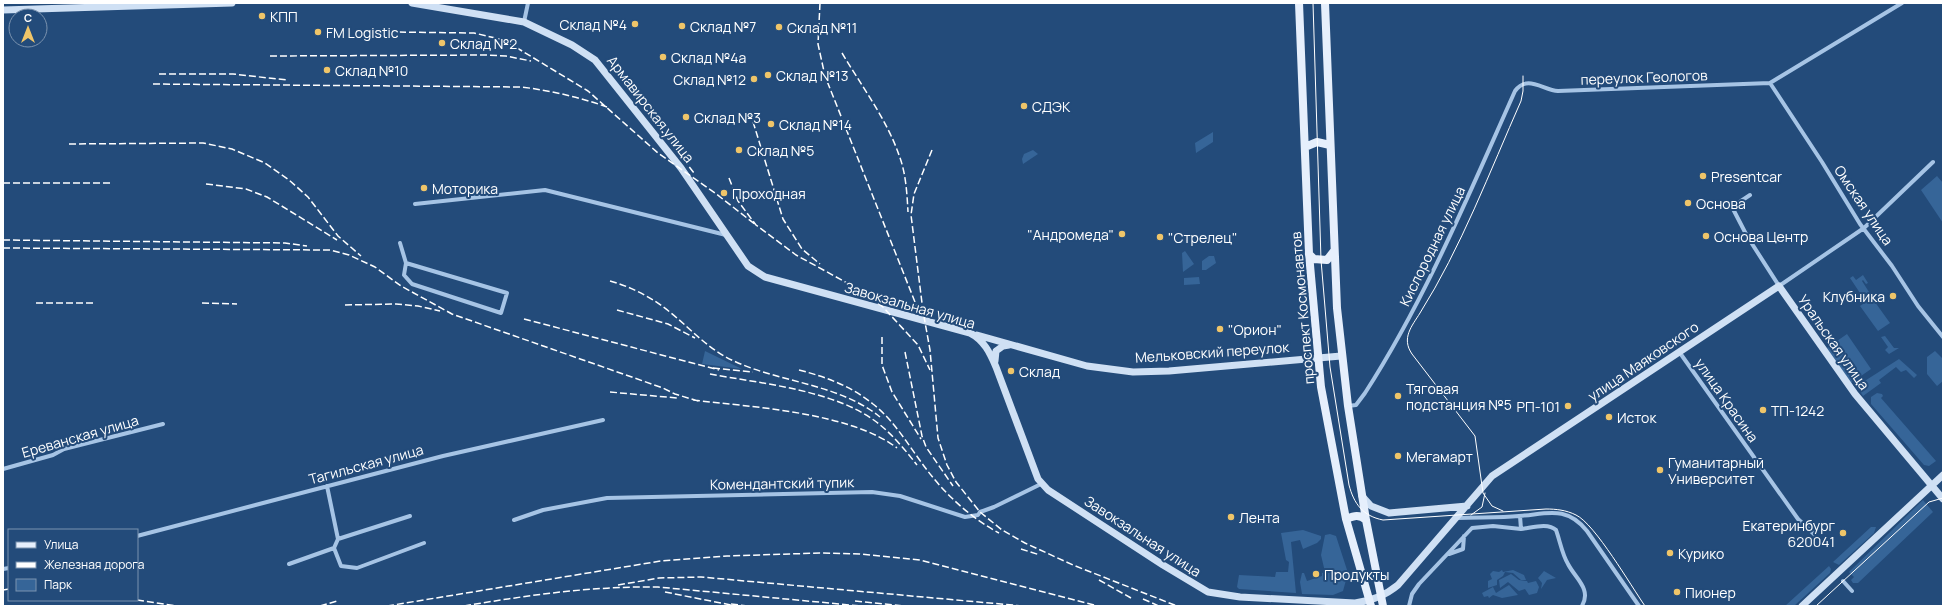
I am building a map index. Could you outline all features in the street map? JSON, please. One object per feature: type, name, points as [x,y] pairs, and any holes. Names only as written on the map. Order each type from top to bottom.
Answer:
[{"type":"main road","points":[[3,10],[232,3]]},
{"type":"main road","name":"Армавирская улица","points":[[412,3],[524,22],[572,45],[595,60],[681,168],[728,235]]},
{"type":"main road","name":"проспект Космонавтов","points":[[1299,3],[1309,254],[1321,387],[1346,519],[1370,603]]},
{"type":"main road","points":[[1325,3],[1334,251],[1341,356],[1366,520],[1383,606]]},
{"type":"main road","points":[[1305,147],[1317,142],[1323,142],[1330,145]]},
{"type":"main road","name":"Завокзальная улица","points":[[728,235],[748,266],[765,278],[970,333],[979,338],[985,345],[996,367],[1041,484],[1163,565],[1208,592],[1240,598],[1355,603],[1370,603],[1381,596]]},
{"type":"main road","points":[[1309,254],[1314,259],[1327,260],[1334,251]]},
{"type":"main road","name":"улица Маяковского","points":[[1381,596],[1398,585],[1492,476],[1680,353],[1779,286]]},
{"type":"main road","name":"Уральская улица","points":[[1779,286],[1855,394],[1943,499]]},
{"type":"main road","name":"Мельковский переулок","points":[[970,333],[1017,345],[1087,366],[1133,372],[1169,371],[1341,356]]},
{"type":"main road","points":[[996,367],[994,356],[998,349],[1006,345],[1017,345]]},
{"type":"main road","points":[[1802,606],[1943,475]]},
{"type":"main road","points":[[1362,496],[1371,506],[1389,513],[1467,506]]},
{"type":"main road","points":[[1346,519],[1361,516],[1366,520]]},
{"type":"street","points":[[524,22],[528,3]]},
{"type":"street","points":[[1770,83],[1902,3]]},
{"type":"street","name":"переулок Геологов","points":[[1521,85],[1532,82],[1546,89],[1558,91],[1770,83]]},
{"type":"street","name":"Омская улица","points":[[1770,83],[1864,228],[1918,306],[1943,337]]},
{"type":"street","name":"Кислородная улица","points":[[1348,406],[1356,405],[1365,394],[1425,289],[1457,222],[1515,91],[1521,85]]},
{"type":"street","name":"улица Маяковского","points":[[1779,286],[1864,228],[1932,162]]},
{"type":"street","points":[[415,204],[545,190],[728,235]]},
{"type":"street","name":"Уральская улица","points":[[1750,195],[1732,207],[1779,286]]},
{"type":"street","points":[[400,243],[406,263],[404,274],[412,284],[501,313],[506,292],[406,263]]},
{"type":"street","name":"улица Красина","points":[[1680,353],[1798,519],[1815,535]]},
{"type":"street","name":"Тагильская улица","points":[[138,536],[443,456],[602,420]]},
{"type":"street","name":"Ереванская улица","points":[[3,469],[53,455],[64,449],[164,424]]},
{"type":"street","name":"Комендантский тупик","points":[[514,520],[543,510],[607,498],[872,492],[900,496],[965,517],[978,515],[980,512],[994,507],[1041,484]]},
{"type":"street","points":[[327,486],[338,539],[334,548],[341,566],[357,568],[424,543]]},
{"type":"street","points":[[1457,518],[1520,516],[1550,512],[1565,514],[1575,519],[1587,531],[1640,606]]},
{"type":"street","points":[[338,539],[410,516]]},
{"type":"street","points":[[1520,516],[1521,529]]},
{"type":"street","points":[[1409,606],[1414,589],[1472,528],[1521,529],[1547,526],[1553,527],[1556,530],[1568,564],[1585,592],[1585,599],[1582,606]]},
{"type":"street","points":[[1447,554],[1463,549],[1464,536]]},
{"type":"street","points":[[289,564],[334,548]]},
{"type":"street","points":[[1843,581],[1852,591]]},
{"type":"green space","points":[[1213,132],[1213,142],[1196,153],[1195,143]]},
{"type":"green space","points":[[1033,150],[1038,154],[1023,164],[1022,159],[1024,154]]},
{"type":"green space","points":[[1937,176],[1943,183],[1943,223],[1921,190]]},
{"type":"green space","points":[[1460,187],[1464,187],[1466,192],[1456,212],[1450,214],[1448,208]]},
{"type":"green space","points":[[1185,251],[1194,264],[1183,272],[1182,253]]},
{"type":"green space","points":[[1209,256],[1214,256],[1216,263],[1206,270],[1202,270],[1202,261]]},
{"type":"green space","points":[[1863,275],[1868,283],[1866,284],[1863,280],[1862,281],[1869,292],[1862,296],[1850,278],[1853,276],[1856,280]]},
{"type":"green space","points":[[1199,277],[1200,284],[1184,285],[1184,278]]},
{"type":"green space","points":[[1872,298],[1890,323],[1878,331],[1860,306]]},
{"type":"green space","points":[[1847,334],[1871,369],[1851,383],[1827,348]]},
{"type":"green space","points":[[1885,336],[1894,348],[1899,348],[1889,354],[1885,350],[1888,347],[1881,337]]},
{"type":"green space","points":[[705,351],[742,369],[702,364]]},
{"type":"green space","points":[[1935,351],[1943,359],[1943,381],[1937,386],[1927,374],[1927,357]]},
{"type":"green space","points":[[1899,359],[1917,375],[1914,378],[1906,370],[1901,372],[1896,367],[1879,380],[1881,383],[1863,396],[1858,388],[1860,384]]},
{"type":"green space","points":[[1877,393],[1882,394],[1883,396],[1881,398],[1936,461],[1929,466],[1924,465],[1871,404],[1871,397]]},
{"type":"green space","points":[[1923,500],[1933,512],[1858,583],[1853,583],[1851,580],[1854,577],[1849,572]]},
{"type":"green space","points":[[1871,527],[1876,527],[1874,533],[1839,565],[1833,562]]},
{"type":"green space","points":[[1303,530],[1321,536],[1321,539],[1317,543],[1303,549],[1300,540],[1291,542],[1296,593],[1239,589],[1237,587],[1239,575],[1275,577],[1276,572],[1288,572],[1289,562],[1286,560],[1281,533]]},
{"type":"green space","points":[[1330,534],[1336,536],[1348,573],[1343,591],[1333,595],[1302,594],[1300,582],[1302,573],[1304,573],[1307,581],[1322,576],[1322,573],[1325,572],[1321,555],[1325,535]]},
{"type":"green space","points":[[1829,566],[1831,569],[1830,573],[1794,606],[1785,606]]},
{"type":"green space","points":[[1502,570],[1503,572],[1513,570],[1524,575],[1526,580],[1521,580],[1513,573],[1505,572],[1503,576],[1497,580],[1497,585],[1488,588],[1488,581],[1492,579],[1490,574],[1493,571],[1499,572]]},
{"type":"green space","points":[[1544,571],[1556,578],[1547,580],[1541,589],[1542,583],[1538,578]]},
{"type":"green space","points":[[1511,574],[1519,580],[1527,581],[1528,583],[1536,581],[1539,587],[1537,593],[1529,595],[1525,589],[1519,591],[1508,582],[1500,588],[1499,580]]},
{"type":"green space","points":[[1509,585],[1518,595],[1502,598],[1493,595],[1489,598],[1488,596],[1484,597],[1482,593],[1493,587],[1496,593]]},
{"type":"tram line","points":[[1313,3],[1321,260],[1330,367],[1349,485],[1354,498],[1360,508],[1370,516],[1383,520],[1546,509],[1561,510],[1572,513],[1584,521],[1593,530],[1645,606]]},
{"type":"tram line","points":[[1503,511],[1492,506],[1483,493],[1475,436],[1412,354],[1407,343],[1411,327],[1435,288],[1462,236],[1521,101],[1523,76]]},
{"type":"tram line","points":[[1471,515],[1482,507],[1485,493]]},
{"type":"tram line","points":[[1816,606],[1929,502],[1943,498]]},
{"type":"railway","points":[[820,3],[818,44],[825,76],[919,312]]},
{"type":"railway","points":[[389,32],[474,33],[504,40],[588,91],[658,153],[715,193],[756,225]]},
{"type":"railway","points":[[842,53],[881,116],[894,142],[903,169],[906,184],[908,212]]},
{"type":"railway","points":[[270,56],[486,55],[506,56],[531,61]]},
{"type":"railway","points":[[159,74],[233,74],[287,80]]},
{"type":"railway","points":[[622,80],[694,173]]},
{"type":"railway","points":[[153,84],[522,87],[544,90],[586,100],[607,107]]},
{"type":"railway","points":[[750,112],[783,219],[802,249],[820,264]]},
{"type":"railway","points":[[69,144],[203,143],[232,149],[265,163],[289,180],[308,197],[338,236],[361,256]]},
{"type":"railway","points":[[932,150],[914,194],[911,215],[923,311],[930,350],[938,438],[947,465],[956,482],[980,512],[1002,530],[1025,543],[1073,565],[1177,606]]},
{"type":"railway","points":[[729,178],[738,201],[756,225],[796,255],[860,290],[883,307],[918,345],[930,370]]},
{"type":"railway","points":[[3,183],[112,183]]},
{"type":"railway","points":[[206,184],[246,189],[267,197],[337,240]]},
{"type":"railway","points":[[3,240],[285,243],[307,246]]},
{"type":"railway","points":[[3,248],[330,250],[349,255],[375,267],[401,286],[452,314],[698,401]]},
{"type":"railway","points":[[610,281],[618,283],[650,298],[671,313],[718,352],[736,362],[773,375],[847,397],[880,417]]},
{"type":"railway","points":[[36,303],[94,303]]},
{"type":"railway","points":[[202,303],[237,304]]},
{"type":"railway","points":[[345,305],[396,304],[418,306],[440,311]]},
{"type":"railway","points":[[617,310],[668,324],[695,338]]},
{"type":"railway","points":[[524,319],[719,370]]},
{"type":"railway","points":[[882,337],[882,365],[892,392],[921,439]]},
{"type":"railway","points":[[905,352],[922,436],[926,447],[953,486]]},
{"type":"railway","points":[[713,368],[753,372]]},
{"type":"railway","points":[[799,370],[847,387],[873,404],[888,418],[942,488],[969,513],[999,533]]},
{"type":"railway","points":[[710,374],[799,390],[842,403],[862,412],[884,428],[917,465]]},
{"type":"railway","points":[[610,392],[677,398]]},
{"type":"railway","points":[[693,400],[771,409],[827,419],[853,426],[877,436],[897,448]]},
{"type":"railway","points":[[1021,549],[1040,555]]},
{"type":"railway","points":[[387,606],[661,561],[727,556],[820,553],[860,554],[920,560],[1098,606]]},
{"type":"railway","points":[[618,585],[659,578],[701,577],[1023,606]]},
{"type":"railway","points":[[1099,580],[1131,598]]},
{"type":"railway","points":[[464,606],[561,592],[634,587],[658,587],[861,606]]},
{"type":"railway","points":[[3,590],[8,589]]},
{"type":"railway","points":[[665,592],[736,606]]},
{"type":"railway","points":[[1143,599],[1159,606]]},
{"type":"railway","points":[[138,600],[177,606]]},
{"type":"railway","points":[[320,606],[337,601]]},
{"type":"railway","points":[[855,601],[905,606]]},
{"type":"railway","points":[[731,604],[748,606]]},
{"type":"railway","points":[[43,606],[92,606]]},
{"type":"place","name":"КПП","points":[[262,16]]},
{"type":"place","name":"Склад №4","points":[[635,24]]},
{"type":"place","name":"Склад №7","points":[[682,26]]},
{"type":"place","name":"Склад №11","points":[[779,27]]},
{"type":"place","name":"FM Logistic","points":[[318,32]]},
{"type":"place","name":"Склад №2","points":[[442,43]]},
{"type":"place","name":"Склад №4а","points":[[663,57]]},
{"type":"place","name":"Склад №10","points":[[327,70]]},
{"type":"place","name":"Склад №13","points":[[768,75]]},
{"type":"place","name":"Склад №12","points":[[754,79]]},
{"type":"place","name":"СДЭК","points":[[1024,106]]},
{"type":"place","name":"Склад №3","points":[[686,117]]},
{"type":"place","name":"Склад №14","points":[[771,124]]},
{"type":"place","name":"Склад №5","points":[[739,150]]},
{"type":"place","name":"Presentcar","points":[[1703,176]]},
{"type":"place","name":"Моторика","points":[[424,188]]},
{"type":"place","name":"Проходная","points":[[724,193]]},
{"type":"place","name":"Основа","points":[[1688,203]]},
{"type":"place","name":"\"Андромеда\"","points":[[1122,234]]},
{"type":"place","name":"Основа Центр","points":[[1706,236]]},
{"type":"place","name":"\"Стрелец\"","points":[[1160,237]]},
{"type":"place","name":"Клубника","points":[[1893,296]]},
{"type":"place","name":"\"Орион\"","points":[[1220,329]]},
{"type":"place","name":"Склад","points":[[1011,371]]},
{"type":"place","name":"Тяговая подстанция №5","points":[[1398,396]]},
{"type":"place","name":"РП-101","points":[[1568,406]]},
{"type":"place","name":"ТП-1242","points":[[1763,410]]},
{"type":"place","name":"Исток","points":[[1609,417]]},
{"type":"place","name":"Мегамарт","points":[[1398,456]]},
{"type":"place","name":"Гуманитарный Университет","points":[[1660,470]]},
{"type":"place","name":"Лента","points":[[1231,517]]},
{"type":"place","name":"Екатеринбург 620041","points":[[1843,533]]},
{"type":"place","name":"Курико","points":[[1670,553]]},
{"type":"place","name":"Продукты","points":[[1316,574]]},
{"type":"place","name":"Пионер","points":[[1677,592]]}]
